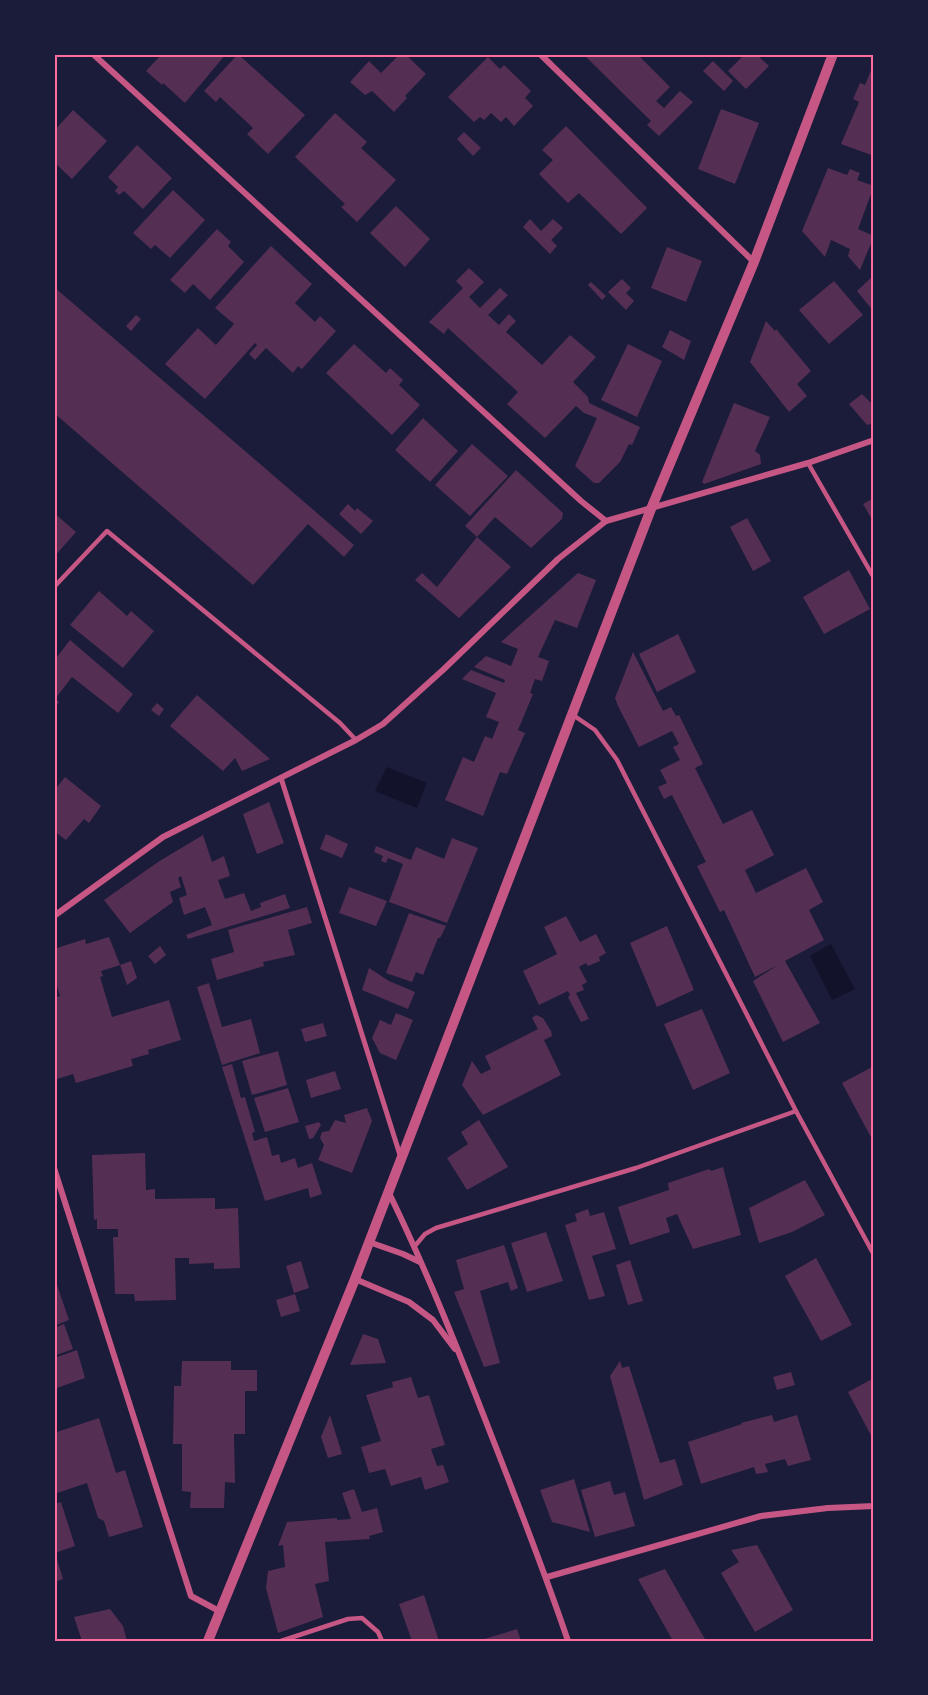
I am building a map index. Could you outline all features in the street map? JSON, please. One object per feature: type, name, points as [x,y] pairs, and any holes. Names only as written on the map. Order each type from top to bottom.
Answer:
[{"type":"street","points":[[93,54],[581,501],[606,521]]},
{"type":"street","points":[[540,54],[754,262]]},
{"type":"street","points":[[208,1641],[355,1279],[651,509],[754,262],[833,54]]},
{"type":"street","points":[[54,916],[163,837],[356,740],[383,724],[444,669],[558,559],[606,521],[808,463],[874,440]]},
{"type":"street","points":[[281,778],[401,1157]]},
{"type":"street","points":[[54,1168],[191,1596],[219,1611]]},
{"type":"street","points":[[388,1192],[461,1357],[547,1578],[568,1641]]},
{"type":"street","points":[[369,1242],[404,1254],[420,1263]]},
{"type":"street","points":[[355,1279],[410,1302],[433,1320],[461,1357]]},
{"type":"street","points":[[547,1578],[761,1516],[828,1508],[874,1506]]},
{"type":"lane","points":[[808,463],[874,578]]},
{"type":"lane","points":[[54,587],[107,531],[340,723],[356,740]]},
{"type":"lane","points":[[573,715],[595,730],[617,760],[796,1111],[874,1255]]},
{"type":"lane","points":[[414,1247],[424,1234],[436,1228],[636,1168],[796,1111]]},
{"type":"lane","points":[[280,1641],[348,1619],[362,1618],[378,1632],[382,1641]]},
{"type":"shaded area","points":[[387,767],[427,783],[417,808],[375,791]]},
{"type":"shaded area","points":[[831,944],[855,989],[832,1000],[810,956]]},
{"type":"building","points":[[162,54],[205,54],[208,56],[226,54],[185,103],[146,71]]},
{"type":"building","points":[[238,54],[305,115],[268,154],[247,134],[253,128],[220,97],[216,102],[204,91]]},
{"type":"building","points":[[400,54],[405,54],[426,74],[405,96],[407,98],[394,112],[372,91],[365,95],[350,82],[369,61],[381,73]]},
{"type":"building","points":[[583,54],[637,54],[670,87],[656,101],[664,108],[680,91],[693,102],[659,136],[647,125],[651,121]]},
{"type":"building","points":[[745,54],[756,54],[769,66],[746,89],[728,71]]},
{"type":"building","points":[[488,57],[500,69],[504,65],[531,91],[525,98],[533,106],[514,126],[506,117],[501,122],[491,113],[484,120],[480,117],[474,122],[448,97]]},
{"type":"building","points":[[713,61],[733,81],[724,91],[703,71]]},
{"type":"building","points":[[874,63],[874,156],[841,144],[859,102],[853,99],[860,83],[865,85]]},
{"type":"building","points":[[721,109],[759,123],[735,184],[698,169]]},
{"type":"building","points":[[73,110],[107,141],[72,179],[54,162],[54,131]]},
{"type":"building","points":[[335,113],[367,142],[361,148],[396,180],[357,222],[341,207],[345,204],[295,157]]},
{"type":"building","points":[[566,126],[647,208],[621,234],[579,193],[568,203],[539,174],[553,160],[542,150]]},
{"type":"building","points":[[464,132],[481,148],[473,156],[457,139]]},
{"type":"building","points":[[137,145],[172,178],[143,209],[124,191],[119,195],[115,191],[118,187],[108,177]]},
{"type":"building","points":[[828,168],[847,175],[850,169],[860,173],[857,180],[874,186],[858,229],[874,236],[860,270],[848,256],[850,249],[831,240],[825,257],[802,231]]},
{"type":"building","points":[[173,190],[205,220],[170,258],[155,245],[151,249],[133,233]]},
{"type":"building","points":[[396,206],[430,239],[405,267],[370,233]]},
{"type":"building","points":[[530,219],[541,231],[553,219],[563,228],[551,240],[557,246],[550,254],[523,227]]},
{"type":"building","points":[[217,229],[231,242],[228,246],[244,262],[210,300],[193,284],[185,293],[170,280]]},
{"type":"building","points":[[271,246],[312,284],[295,303],[315,322],[320,316],[336,331],[302,369],[298,366],[293,373],[266,348],[255,360],[249,354],[257,345],[255,343],[205,399],[165,364],[198,328],[216,345],[234,324],[215,308]]},
{"type":"building","points":[[667,247],[702,261],[686,302],[651,288]]},
{"type":"building","points":[[469,268],[484,282],[469,297],[480,308],[500,288],[508,295],[488,315],[499,325],[509,314],[516,321],[506,332],[542,365],[570,335],[596,357],[573,382],[588,397],[589,403],[640,427],[632,445],[629,444],[620,462],[599,483],[594,483],[575,466],[597,418],[584,413],[576,406],[545,438],[507,404],[518,392],[448,328],[444,334],[429,322],[463,288],[456,281]]},
{"type":"building","points":[[874,275],[874,312],[857,291]]},
{"type":"building","points":[[622,279],[631,288],[626,293],[634,301],[626,310],[608,292]]},
{"type":"building","points":[[834,281],[863,315],[829,344],[799,310]]},
{"type":"building","points":[[591,282],[606,296],[602,300],[588,285]]},
{"type":"building","points":[[54,287],[354,545],[344,557],[308,524],[253,585],[54,413]]},
{"type":"building","points":[[136,315],[141,319],[131,331],[126,326]]},
{"type":"building","points":[[766,321],[775,331],[776,329],[811,371],[797,384],[807,396],[789,412],[750,362]]},
{"type":"building","points":[[670,330],[691,341],[684,360],[662,347]]},
{"type":"building","points":[[354,344],[386,373],[390,368],[403,380],[399,385],[420,405],[392,435],[326,373]]},
{"type":"building","points":[[628,344],[662,361],[637,417],[601,400]]},
{"type":"building","points":[[862,394],[874,406],[874,423],[867,425],[849,404]]},
{"type":"building","points":[[734,403],[770,417],[755,451],[760,455],[761,464],[704,484],[702,482]]},
{"type":"building","points":[[423,418],[458,451],[430,482],[395,450]]},
{"type":"building","points":[[472,444],[508,476],[470,516],[435,485]]},
{"type":"building","points":[[516,470],[563,513],[562,519],[531,548],[495,517],[477,537],[465,526]]},
{"type":"building","points":[[874,498],[874,523],[863,504]]},
{"type":"building","points":[[348,504],[355,511],[357,508],[373,521],[361,534],[339,514]]},
{"type":"building","points":[[54,513],[76,532],[54,557]]},
{"type":"building","points":[[747,518],[771,561],[753,571],[730,527]]},
{"type":"building","points":[[477,537],[511,567],[459,618],[415,580],[422,573],[437,587]]},
{"type":"building","points":[[849,570],[870,609],[824,634],[803,597]]},
{"type":"building","points":[[578,573],[596,580],[577,628],[555,620],[538,657],[549,661],[542,681],[535,679],[530,693],[533,694],[518,730],[525,733],[507,774],[500,772],[483,816],[445,800],[463,757],[474,762],[485,736],[492,739],[499,722],[486,717],[496,693],[462,679],[471,670],[504,683],[505,680],[474,667],[486,656],[511,666],[518,649],[501,642]]},
{"type":"building","points":[[99,591],[127,616],[131,611],[154,631],[123,668],[70,625]]},
{"type":"building","points":[[678,634],[696,672],[657,692],[639,654]]},
{"type":"building","points":[[70,640],[133,694],[118,713],[72,677],[55,699],[59,702],[54,709],[54,661]]},
{"type":"building","points":[[633,652],[663,711],[671,707],[676,716],[679,715],[703,764],[695,768],[723,824],[752,810],[774,855],[745,870],[756,893],[806,868],[823,902],[809,910],[824,940],[785,961],[820,1023],[783,1042],[753,981],[778,965],[755,977],[724,910],[720,912],[697,866],[706,862],[672,795],[664,799],[658,787],[667,783],[660,770],[680,760],[673,747],[679,744],[672,731],[639,747],[618,706],[615,698]]},
{"type":"building","points":[[197,695],[270,759],[242,771],[235,758],[223,771],[170,726]]},
{"type":"building","points":[[157,703],[164,709],[159,716],[151,710]]},
{"type":"building","points":[[65,777],[101,806],[89,823],[84,819],[66,840],[54,831],[54,791]]},
{"type":"building","points":[[269,802],[284,843],[257,854],[243,814]]},
{"type":"building","points":[[326,834],[348,844],[342,858],[320,849]]},
{"type":"building","points":[[203,835],[212,862],[224,856],[230,876],[218,880],[225,899],[244,893],[251,911],[261,907],[260,903],[285,894],[290,908],[188,939],[186,935],[212,925],[205,907],[184,915],[179,898],[187,895],[181,876],[178,878],[181,887],[170,892],[173,902],[130,933],[104,900],[158,862]]},
{"type":"building","points":[[452,838],[478,848],[447,923],[389,902],[403,864],[388,858],[386,863],[381,861],[383,856],[374,852],[376,846],[411,860],[416,847],[444,859]]},
{"type":"building","points":[[349,887],[387,901],[376,926],[339,913]]},
{"type":"building","points":[[307,907],[312,923],[288,930],[295,955],[263,962],[264,966],[217,980],[211,959],[234,952],[228,930]]},
{"type":"building","points":[[409,913],[446,926],[438,938],[423,975],[416,972],[412,982],[386,973]]},
{"type":"building","points":[[566,916],[580,942],[596,934],[606,953],[599,957],[600,961],[588,966],[586,963],[579,967],[587,982],[582,985],[584,990],[576,993],[589,1019],[581,1022],[568,997],[570,995],[568,991],[539,1005],[523,971],[557,954],[544,927]]},
{"type":"building","points":[[667,926],[694,990],[657,1007],[630,943]]},
{"type":"building","points":[[109,937],[120,965],[101,971],[103,976],[100,977],[112,1017],[169,1000],[181,1040],[148,1050],[149,1054],[131,1059],[133,1066],[76,1083],[73,1074],[54,1080],[54,998],[60,996],[54,977],[54,949],[85,939],[86,944]]},
{"type":"building","points":[[160,946],[166,955],[155,964],[148,956]]},
{"type":"building","points":[[131,961],[137,978],[127,985],[120,965]]},
{"type":"building","points":[[369,968],[389,981],[415,992],[408,1009],[362,990]]},
{"type":"building","points":[[209,983],[222,1027],[251,1019],[260,1053],[222,1065],[197,987]]},
{"type":"building","points":[[702,1009],[730,1073],[693,1090],[664,1024]]},
{"type":"building","points":[[396,1013],[413,1020],[396,1060],[380,1053],[372,1038],[380,1020],[391,1025]]},
{"type":"building","points":[[536,1015],[543,1018],[551,1031],[552,1036],[544,1040],[561,1075],[483,1115],[462,1085],[472,1061],[481,1074],[491,1069],[485,1056],[538,1029],[532,1018]]},
{"type":"building","points":[[323,1023],[327,1036],[305,1042],[301,1029]]},
{"type":"building","points":[[278,1051],[287,1085],[252,1095],[242,1061]]},
{"type":"building","points":[[232,1064],[241,1098],[245,1097],[255,1132],[252,1133],[254,1141],[267,1137],[272,1156],[279,1154],[281,1163],[295,1158],[298,1168],[312,1163],[322,1194],[310,1198],[308,1188],[265,1201],[222,1067]]},
{"type":"building","points":[[874,1066],[874,1143],[842,1083]]},
{"type":"building","points":[[335,1071],[341,1089],[311,1098],[306,1080]]},
{"type":"building","points":[[288,1088],[299,1122],[265,1132],[254,1098]]},
{"type":"building","points":[[367,1108],[372,1121],[352,1173],[318,1160],[324,1145],[320,1138],[322,1132],[329,1131],[335,1120],[346,1123],[344,1115]]},
{"type":"building","points":[[479,1120],[508,1167],[467,1190],[447,1158],[468,1144],[461,1132]]},
{"type":"building","points":[[319,1122],[321,1125],[313,1138],[309,1139],[305,1126]]},
{"type":"building","points":[[145,1153],[146,1190],[155,1189],[155,1199],[215,1198],[215,1209],[238,1208],[240,1268],[214,1269],[214,1263],[189,1264],[189,1258],[175,1258],[176,1300],[135,1301],[134,1294],[115,1294],[113,1237],[118,1237],[118,1229],[97,1229],[97,1219],[94,1220],[92,1155]]},
{"type":"building","points":[[723,1167],[741,1235],[693,1249],[677,1214],[666,1218],[670,1232],[630,1245],[618,1207],[669,1190],[668,1183],[709,1169],[711,1171]]},
{"type":"building","points":[[805,1180],[825,1215],[792,1232],[759,1243],[749,1208]]},
{"type":"building","points":[[588,1209],[590,1216],[604,1212],[616,1249],[592,1256],[605,1296],[589,1300],[565,1225],[577,1221],[575,1214]]},
{"type":"building","points":[[546,1232],[563,1281],[527,1292],[511,1243]]},
{"type":"building","points":[[504,1245],[518,1288],[511,1291],[508,1282],[480,1291],[500,1363],[484,1367],[454,1292],[464,1289],[456,1260]]},
{"type":"building","points":[[816,1258],[852,1325],[821,1341],[785,1276]]},
{"type":"building","points":[[630,1260],[643,1301],[628,1305],[616,1265]]},
{"type":"building","points":[[301,1261],[309,1288],[294,1293],[286,1266]]},
{"type":"building","points":[[54,1276],[69,1320],[54,1326]]},
{"type":"building","points":[[295,1294],[300,1311],[281,1317],[276,1300]]},
{"type":"building","points":[[64,1324],[73,1349],[54,1356],[54,1328]]},
{"type":"building","points":[[363,1334],[378,1339],[386,1363],[350,1365]]},
{"type":"building","points":[[77,1350],[85,1378],[54,1389],[54,1358]]},
{"type":"building","points":[[182,1361],[231,1361],[231,1370],[257,1370],[257,1391],[245,1391],[245,1434],[234,1434],[235,1483],[225,1482],[224,1508],[190,1508],[191,1492],[182,1491],[182,1444],[173,1444],[174,1386],[181,1386]]},
{"type":"building","points":[[620,1361],[622,1368],[629,1366],[660,1463],[675,1459],[683,1485],[644,1500],[610,1376]]},
{"type":"building","points":[[791,1372],[795,1385],[777,1390],[773,1377]]},
{"type":"building","points":[[411,1377],[418,1398],[429,1395],[445,1445],[431,1449],[437,1466],[443,1465],[449,1482],[425,1490],[421,1477],[391,1486],[385,1469],[369,1473],[361,1447],[381,1441],[366,1395],[393,1387],[392,1382]]},
{"type":"building","points":[[874,1378],[874,1441],[848,1392]]},
{"type":"building","points":[[330,1415],[342,1454],[328,1458],[321,1437]]},
{"type":"building","points":[[772,1415],[774,1422],[797,1415],[811,1460],[788,1466],[785,1459],[765,1464],[768,1472],[756,1474],[754,1467],[701,1484],[688,1442],[741,1423]]},
{"type":"building","points":[[99,1418],[116,1473],[125,1470],[143,1527],[109,1537],[104,1521],[98,1518],[87,1483],[54,1494],[54,1433]]},
{"type":"building","points":[[574,1479],[590,1532],[552,1522],[540,1490]]},
{"type":"building","points":[[610,1481],[614,1495],[625,1492],[635,1526],[595,1537],[581,1490]]},
{"type":"building","points":[[354,1489],[362,1512],[377,1508],[383,1532],[369,1536],[370,1539],[325,1542],[329,1581],[315,1584],[323,1617],[278,1633],[266,1588],[268,1571],[285,1567],[283,1545],[278,1546],[287,1522],[351,1519],[342,1493]]},
{"type":"building","points":[[61,1502],[75,1546],[55,1553],[63,1579],[54,1582],[54,1504]]},
{"type":"building","points":[[757,1545],[793,1610],[755,1632],[721,1573],[739,1562],[731,1550]]},
{"type":"building","points":[[665,1569],[706,1641],[673,1641],[638,1579]]},
{"type":"building","points":[[424,1595],[439,1641],[412,1641],[399,1604]]},
{"type":"building","points":[[110,1609],[123,1626],[127,1641],[82,1641],[74,1617]]},
{"type":"building","points":[[517,1629],[521,1641],[481,1641],[481,1640]]}]
